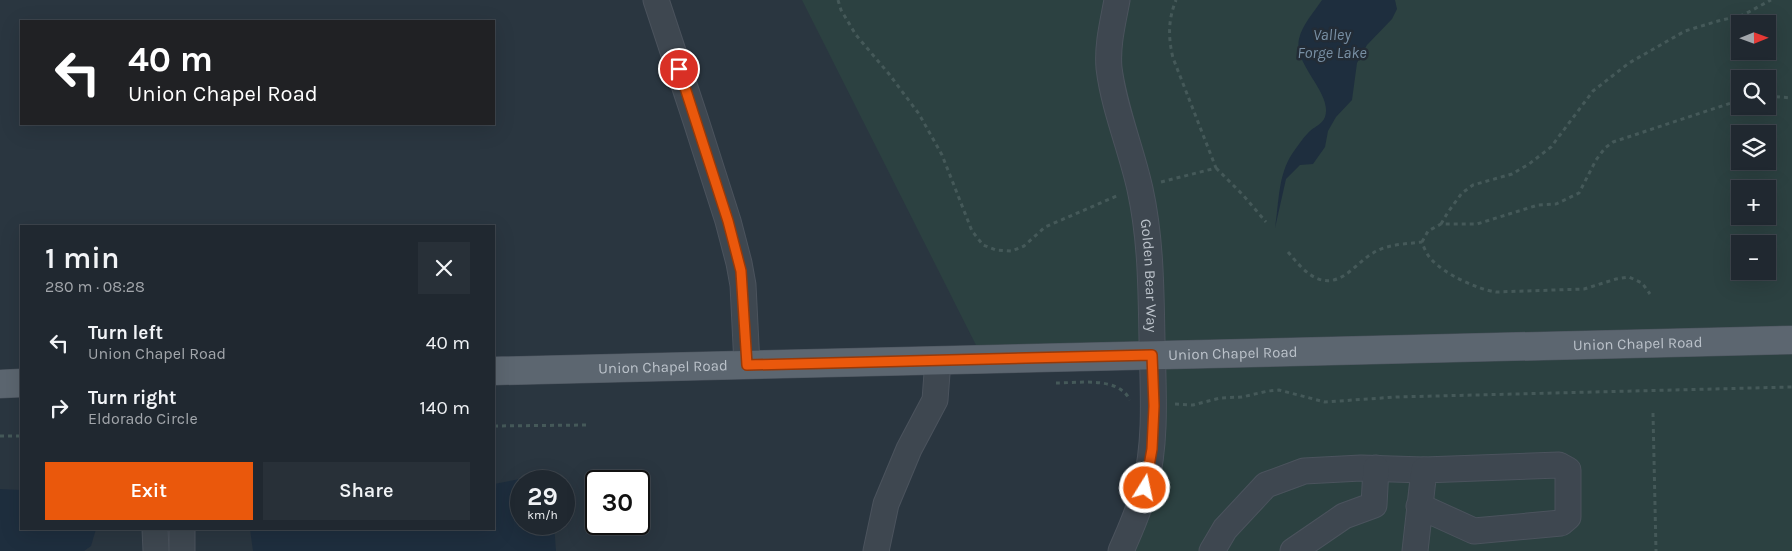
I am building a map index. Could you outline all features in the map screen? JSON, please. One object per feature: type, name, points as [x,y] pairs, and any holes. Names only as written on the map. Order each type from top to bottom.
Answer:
[{"type":"main road","name":"Union Chapel Road","points":[[495,370],[1792,340]]},
{"type":"main road","points":[[0,384],[20,383]]},
{"type":"street","points":[[656,0],[705,148],[739,263],[743,285],[747,365]]},
{"type":"street","name":"Golden Bear Way","points":[[1117,0],[1111,32],[1109,66],[1115,101],[1140,188],[1147,226],[1154,406],[1152,449],[1145,488],[1121,551]]},
{"type":"street","points":[[876,551],[886,504],[909,449],[935,400],[938,360]]},
{"type":"street","points":[[1212,551],[1225,529],[1266,485],[1304,471],[1376,468],[1424,470],[1559,465],[1568,470],[1568,517],[1561,523],[1474,531],[1419,506]]},
{"type":"street","points":[[1293,551],[1344,516],[1374,505],[1376,468]]},
{"type":"street","points":[[1414,551],[1424,470]]},
{"type":"street","points":[[155,530],[156,551]]},
{"type":"street","points":[[182,530],[182,551]]},
{"type":"path","points":[[838,0],[841,10],[856,36],[889,74],[919,114],[942,155],[972,231],[983,245],[996,250],[1012,251],[1024,246],[1045,227],[1140,188],[1216,168]]},
{"type":"path","points":[[1176,0],[1169,22],[1169,44],[1216,168],[1266,222]]},
{"type":"path","points":[[1442,224],[1462,193],[1473,185],[1512,174],[1551,147],[1593,91],[1629,63],[1685,31],[1743,15],[1771,0]]},
{"type":"path","points":[[1776,97],[1792,98]]},
{"type":"path","points":[[1422,242],[1428,231],[1442,224],[1477,224],[1538,205],[1556,204],[1579,194],[1596,160],[1605,148],[1613,142],[1731,103]]},
{"type":"path","points":[[1288,252],[1300,267],[1311,276],[1325,280],[1336,280],[1373,253],[1384,248],[1422,242]]},
{"type":"path","points":[[1422,242],[1429,258],[1441,269],[1485,290],[1496,292],[1584,289],[1616,279],[1629,278],[1642,282],[1650,294]]},
{"type":"path","points":[[1048,383],[1109,384],[1121,389],[1128,395],[1134,407],[1172,404],[1193,405],[1220,398],[1242,397],[1279,390],[1325,402],[1396,397],[1792,387]]},
{"type":"path","points":[[1653,413],[1656,551]]},
{"type":"path","points":[[495,426],[589,425]]},
{"type":"path","points":[[0,436],[20,436]]},
{"type":"green space","points":[[802,0],[1792,0],[1792,551],[1121,551],[1136,515],[1152,355],[983,359]]},
{"type":"water","name":"Valley Forge Lake","points":[[1322,0],[1395,0],[1397,9],[1392,19],[1367,45],[1357,63],[1352,100],[1336,117],[1328,131],[1325,147],[1313,164],[1300,165],[1286,179],[1275,228],[1280,190],[1287,162],[1304,138],[1325,117],[1326,108],[1323,98],[1302,59],[1299,49],[1299,39],[1303,29]]},
{"type":"water","points":[[510,481],[510,535],[555,535],[556,551],[253,551],[250,530],[495,530],[495,484]]},
{"type":"water","points":[[0,489],[20,490],[20,530],[96,530],[91,546],[84,551],[0,551]]},
{"type":"route","points":[[679,69],[728,221],[741,271],[747,365],[1152,355],[1154,406],[1152,449],[1145,488]]}]
